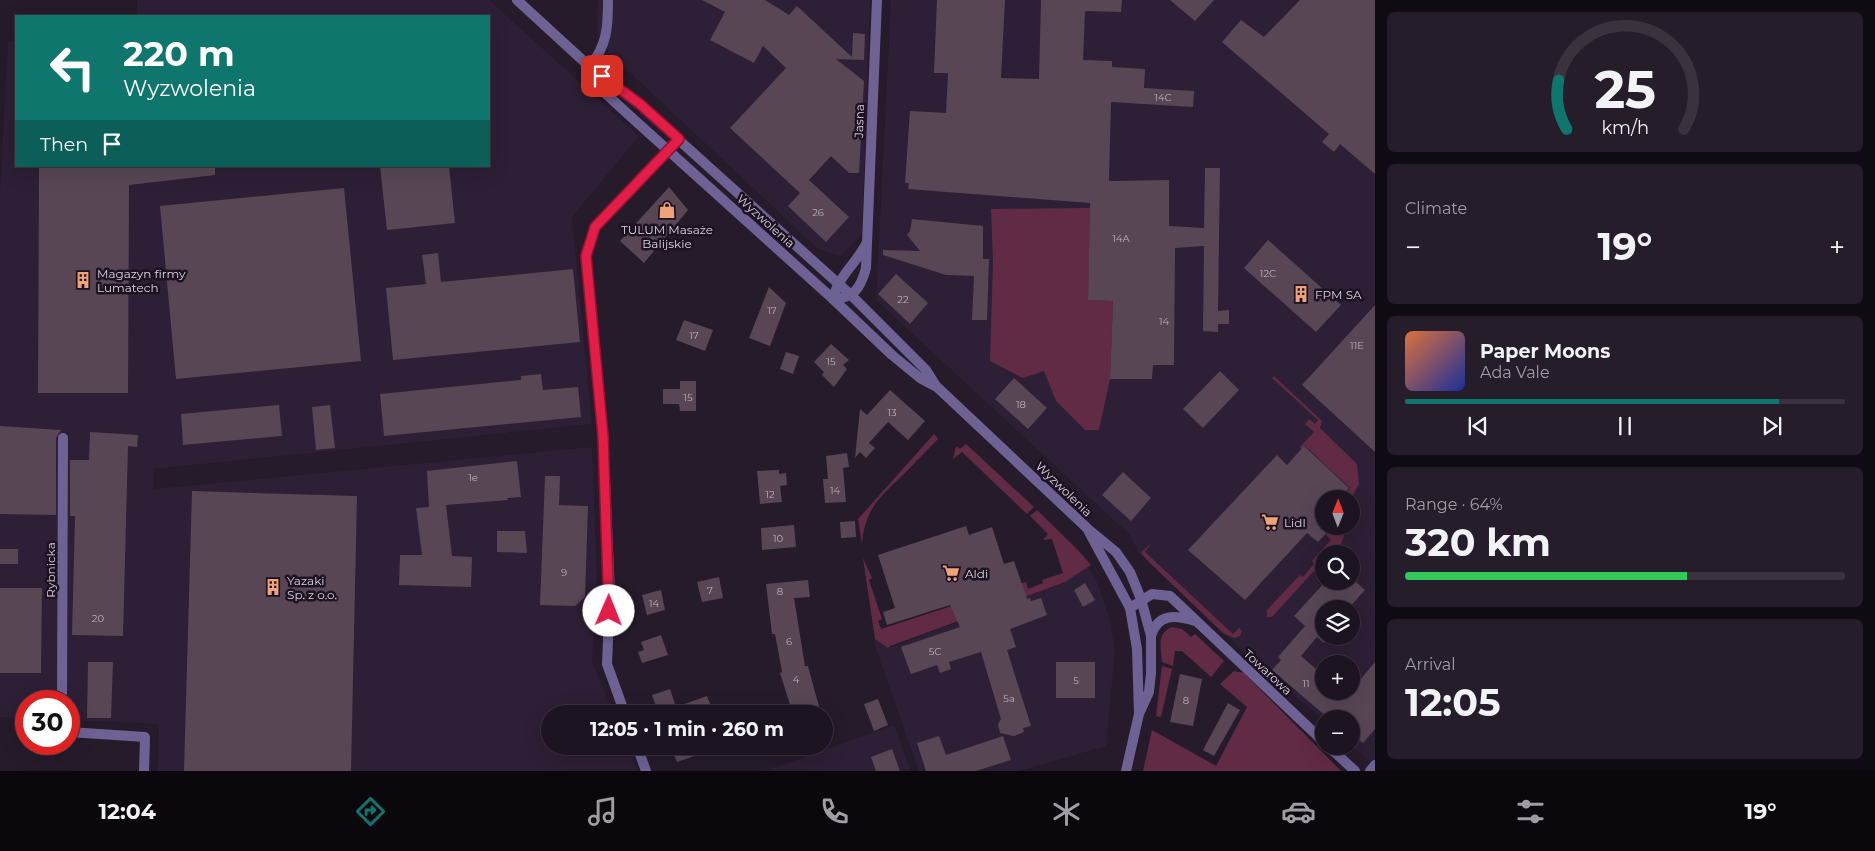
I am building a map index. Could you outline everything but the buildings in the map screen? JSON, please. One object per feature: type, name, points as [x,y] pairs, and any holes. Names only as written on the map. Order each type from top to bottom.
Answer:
[{"type":"street","name":"Wyzwolenia","points":[[517,0],[590,67],[640,104],[852,296],[926,370],[936,386],[1088,529],[1116,552],[1141,599],[1151,636],[1149,692],[1139,714],[1126,771]]},
{"type":"street","points":[[590,67],[602,50],[608,27],[608,0]]},
{"type":"street","name":"Jasna","points":[[852,296],[864,278],[877,0]]},
{"type":"street","name":"Wyzwolenia","points":[[590,67],[594,82],[833,298],[892,355],[920,378],[936,386]]},
{"type":"street","points":[[622,705],[607,664],[610,593],[604,446],[586,256],[595,227],[679,139]]},
{"type":"street","name":"Jasna","points":[[833,298],[837,283],[860,257],[866,244]]},
{"type":"street","points":[[833,298],[852,296]]},
{"type":"street","name":"Rybnicka","points":[[62,690],[63,438]]},
{"type":"street","name":"Wyzwolenia","points":[[1088,529],[1130,608],[1137,649],[1139,714]]},
{"type":"street","name":"Towarowa","points":[[1141,599],[1152,594],[1170,596],[1187,609],[1195,621],[1315,733]]},
{"type":"street","points":[[1130,608],[1141,599]]},
{"type":"street","points":[[1151,636],[1157,622],[1162,618],[1180,616],[1195,621]]},
{"type":"street","points":[[80,733],[145,737],[144,771]]},
{"type":"street","points":[[640,755],[646,771]]},
{"type":"street","points":[[1338,755],[1355,771]]},
{"type":"street","points":[[1370,771],[1375,765]]},
{"type":"shaded area","points":[[137,0],[489,0],[639,136],[572,217],[592,424],[153,469],[154,489],[592,447],[597,583],[592,661],[610,705],[541,705],[541,755],[632,755],[638,771],[158,771],[159,724],[80,720],[80,690],[15,690],[15,718],[0,717],[0,195],[8,41],[15,42],[15,167],[490,167],[490,15],[137,15]]},
{"type":"shaded area","points":[[598,0],[870,0],[862,234],[840,256],[818,249],[609,53],[597,32]]},
{"type":"shaded area","points":[[891,0],[1375,0],[1375,760],[1372,763],[1360,753],[1360,710],[1315,710],[1315,713],[1248,656],[1138,552],[1130,535],[876,300]]},
{"type":"shaded area","points":[[1090,208],[1088,300],[1113,301],[1110,379],[1099,430],[1085,430],[1056,401],[1044,371],[1023,378],[990,361],[993,261],[991,209]]},
{"type":"shaded area","points":[[1274,376],[1322,421],[1320,428],[1357,464],[1359,484],[1356,490],[1348,490],[1350,488],[1305,446],[1301,449],[1300,447],[1314,432],[1305,424],[1309,419],[1315,424],[1318,420],[1272,378]]},
{"type":"shaded area","points":[[934,434],[938,439],[875,504],[866,521],[862,544],[858,519]]},
{"type":"shaded area","points":[[966,444],[1034,507],[1027,514],[962,452],[953,459],[956,446],[960,449]]},
{"type":"shaded area","points":[[1037,510],[1091,565],[1065,582],[888,648],[875,639],[863,558],[872,578],[869,580],[882,619],[878,621],[881,629],[1026,582],[1028,589],[1043,583],[1042,580],[1063,573],[1052,539],[1043,540],[1048,534],[1030,516]]},
{"type":"shaded area","points":[[1326,535],[1344,535],[1341,545],[1326,545],[1331,540]]},
{"type":"shaded area","points":[[1152,542],[1145,552],[1233,634],[1239,628],[1242,631],[1240,636],[1234,638],[1223,633],[1148,561],[1141,553]]},
{"type":"shaded area","points":[[1315,558],[1315,570],[1272,617],[1267,617],[1267,610],[1300,575],[1303,577],[1314,564],[1312,561]]},
{"type":"shaded area","points":[[1088,567],[1096,579],[1110,620],[1115,651],[1106,746],[1019,771],[919,771],[875,646],[875,639],[888,648],[1065,582]]},
{"type":"shaded area","points":[[1172,627],[1182,629],[1191,637],[1195,634],[1224,661],[1211,677],[1182,651],[1175,651],[1173,666],[1162,662],[1162,637]]},
{"type":"shaded area","points":[[1162,666],[1172,669],[1161,717],[1156,716]]},
{"type":"shaded area","points":[[1234,671],[1244,673],[1315,745],[1315,755],[1325,755],[1341,771],[1143,771],[1152,730],[1216,766],[1247,707],[1220,684]]},
{"type":"shaded area","points":[[894,725],[911,771],[763,771],[810,755],[833,755],[833,747]]},
{"type":"place","name":"TULUM Masaże Balijskie","points":[[667,210]]},
{"type":"place","name":"Magazyn firmy Lumatech","points":[[83,280]]},
{"type":"place","name":"FPM SA","points":[[1301,294]]},
{"type":"place","name":"Lidl","points":[[1270,522]]},
{"type":"place","name":"Aldi","points":[[951,573]]},
{"type":"place","name":"Yazaki Sp. z o.o.","points":[[273,587]]},
{"type":"route","points":[[602,76],[640,104],[679,139],[595,227],[586,256],[603,436],[610,593],[609,611]]}]
